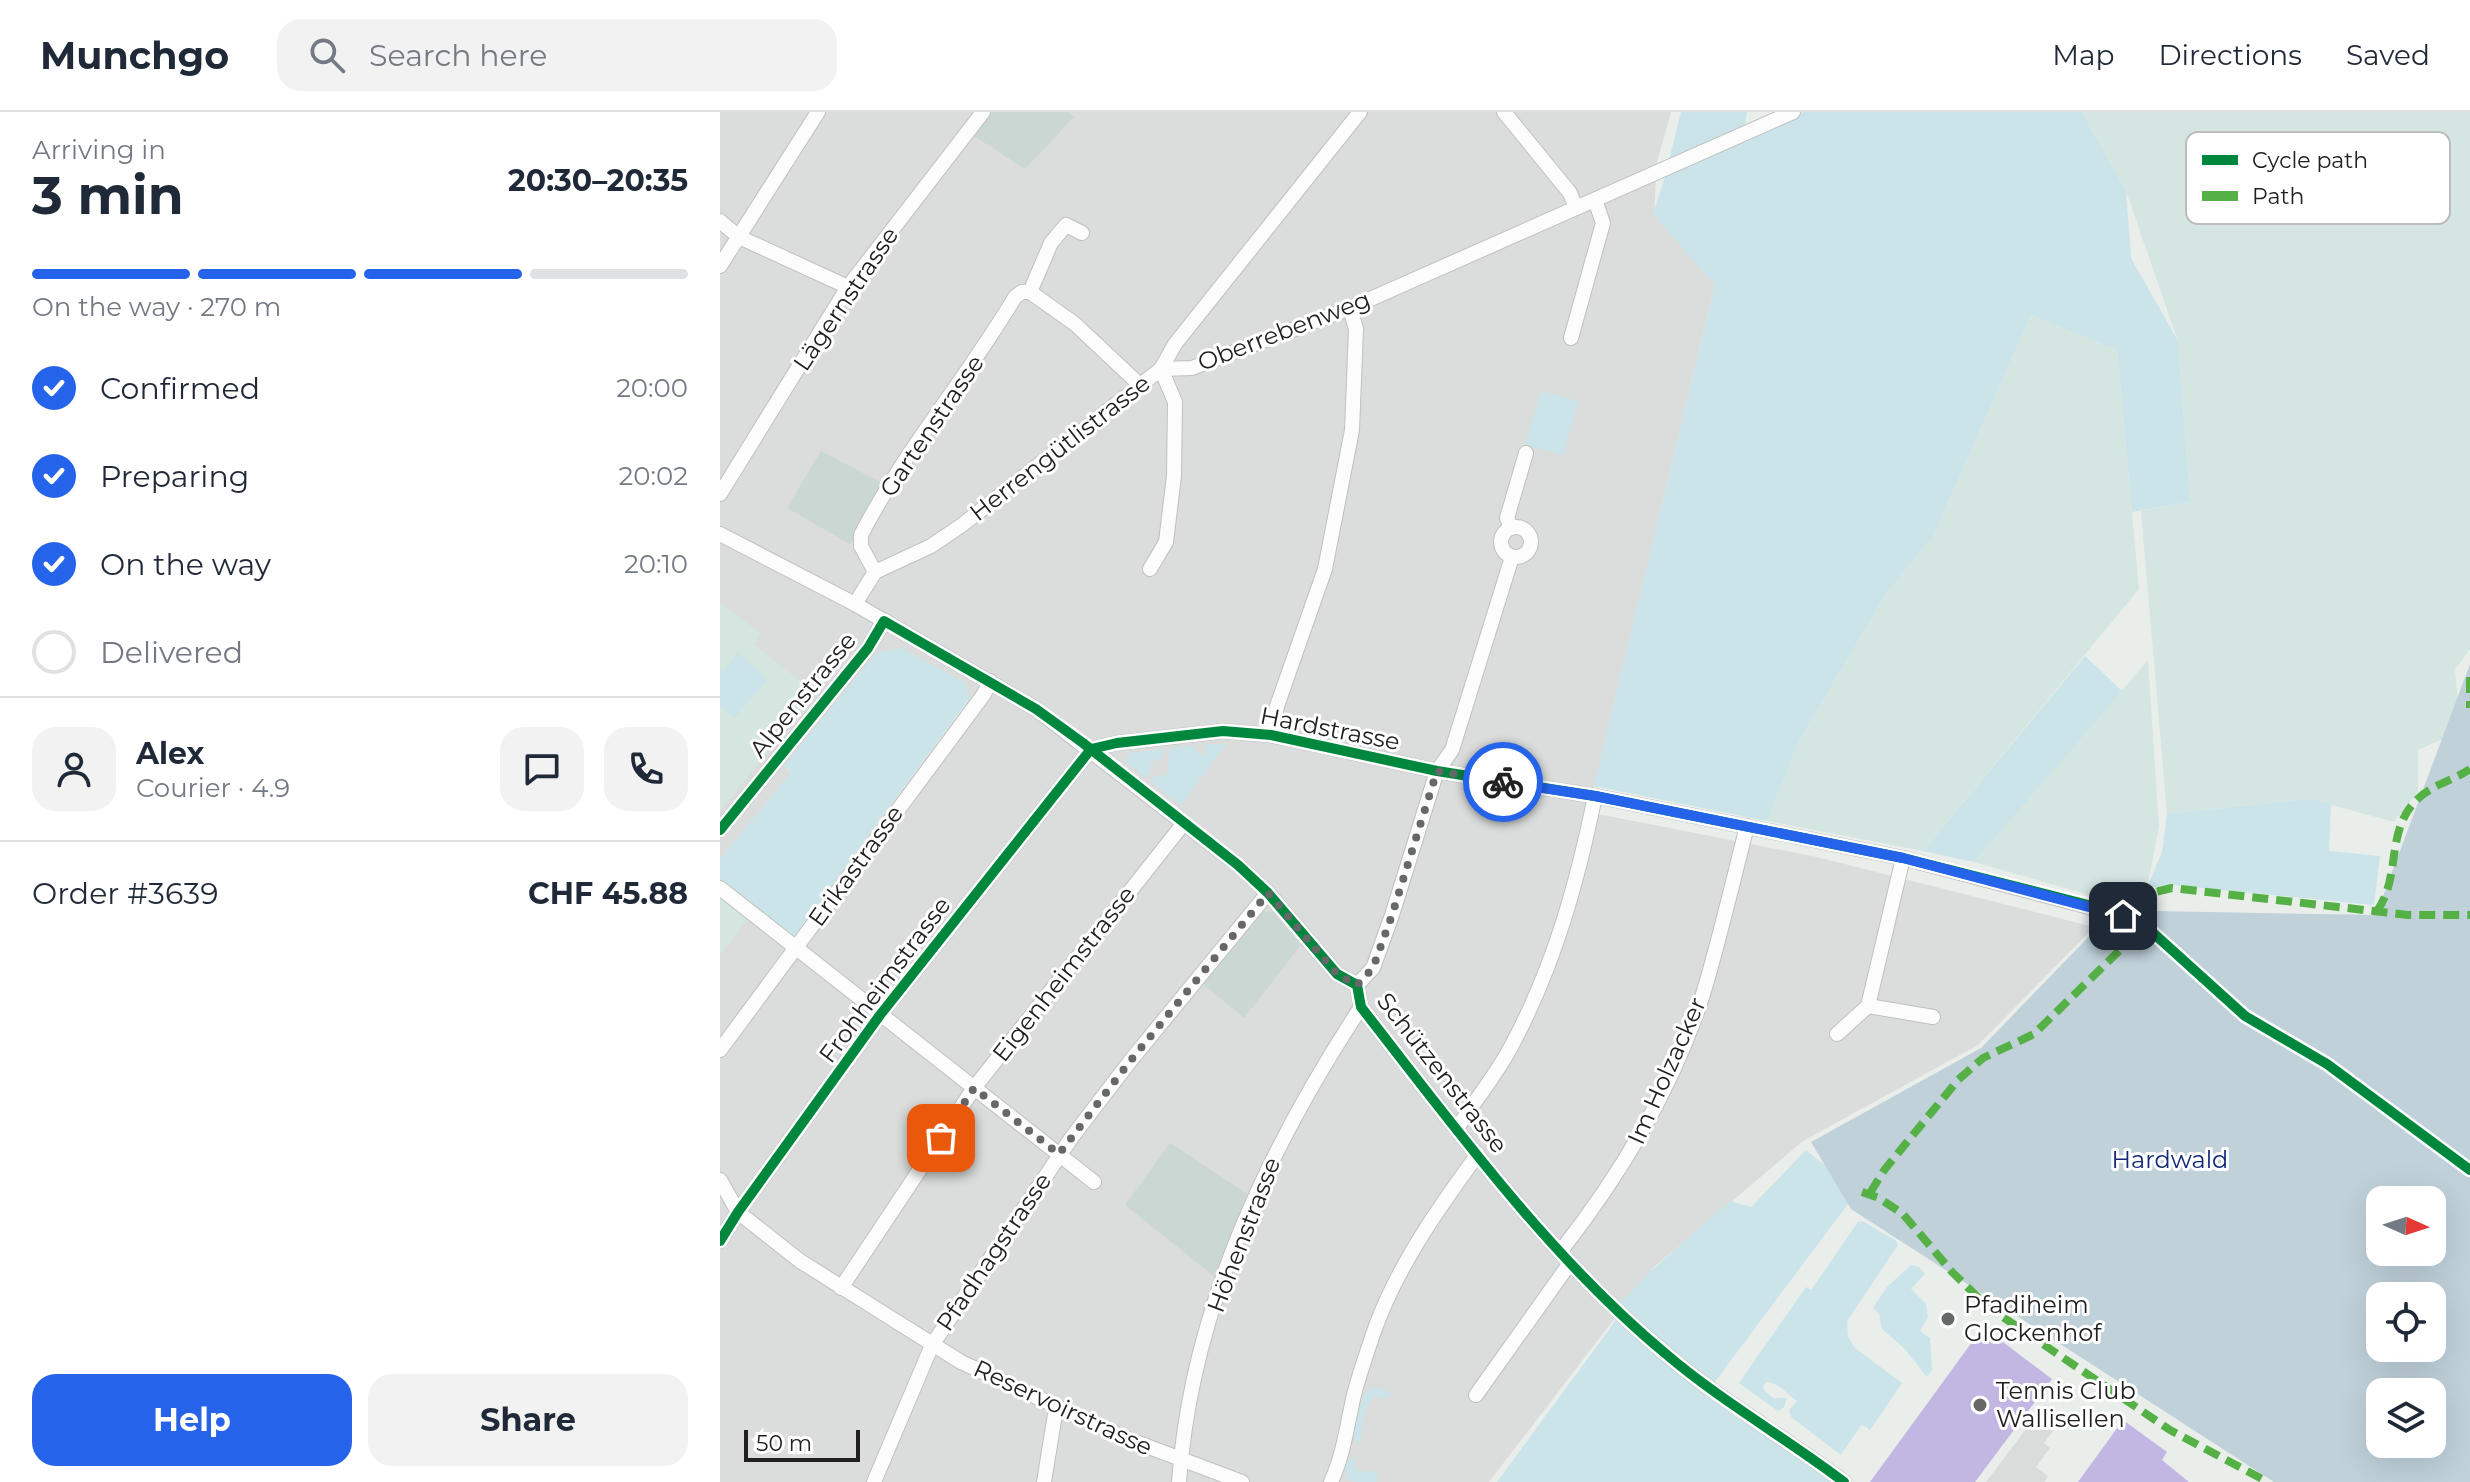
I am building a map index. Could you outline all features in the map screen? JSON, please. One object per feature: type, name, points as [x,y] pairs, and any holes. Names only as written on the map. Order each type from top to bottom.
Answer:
[{"type":"street","points":[[720,266],[818,112]]},
{"type":"street","name":"Lägernstrasse","points":[[720,494],[848,287],[983,112]]},
{"type":"street","name":"Herrengütlistrasse","points":[[875,572],[931,546],[962,525],[1161,369],[1175,344],[1360,112]]},
{"type":"street","points":[[1504,112],[1570,193],[1576,208]]},
{"type":"street","name":"Oberrebenweg","points":[[1161,369],[1192,368],[1350,308],[1793,112]]},
{"type":"street","points":[[1571,338],[1603,223],[1595,200]]},
{"type":"street","points":[[720,221],[739,237],[848,287]]},
{"type":"street","name":"Gartenstrasse","points":[[875,572],[861,546],[861,535],[868,521],[921,437],[984,349],[1015,297],[1022,292],[1030,292],[1051,243],[1066,225],[1082,233]]},
{"type":"street","points":[[1030,292],[1075,324],[1140,385]]},
{"type":"street","points":[[1271,735],[1277,706],[1325,569],[1352,430],[1356,329],[1350,308]]},
{"type":"street","points":[[1150,569],[1166,542],[1174,476],[1175,402],[1161,369]]},
{"type":"street","points":[[1511,528],[1507,518],[1526,453]]},
{"type":"street","points":[[1516,527],[1527,531],[1532,541],[1528,553],[1518,558],[1512,557],[1503,551],[1501,541],[1506,531],[1516,527]]},
{"type":"street","name":"Schützenstrasse","points":[[720,534],[855,604],[1036,709],[1238,865],[1268,893],[1337,974],[1357,985],[1361,1007],[1565,1257],[1667,1355],[1844,1482]]},
{"type":"street","points":[[1357,985],[1373,968],[1437,771],[1452,750],[1512,557]]},
{"type":"street","points":[[855,604],[875,572]]},
{"type":"street","name":"Alpenstrasse","points":[[720,830],[868,648],[884,621]]},
{"type":"street","name":"Erikastrasse","points":[[720,1050],[984,694],[990,681]]},
{"type":"street","name":"Hardstrasse","points":[[1091,749],[1117,743],[1223,731],[1271,735],[1437,771],[1595,796],[1903,858],[2123,916]]},
{"type":"street","name":"Frohheimstrasse","points":[[720,1241],[880,1015],[1091,749]]},
{"type":"street","points":[[1458,1127],[1510,1048],[1545,977],[1577,883],[1595,796]]},
{"type":"street","name":"Eigenheimstrasse","points":[[841,1288],[974,1088],[1184,823]]},
{"type":"street","name":"Im Holzacker","points":[[1565,1257],[1636,1144],[1679,1058],[1703,993],[1747,826]]},
{"type":"street","points":[[1837,1034],[1868,1006],[1903,858]]},
{"type":"street","points":[[720,888],[1094,1182]]},
{"type":"street","name":"Pfadhagstrasse","points":[[874,1482],[932,1345],[1059,1154],[1131,1060],[1268,893]]},
{"type":"street","points":[[1868,1006],[1933,1017]]},
{"type":"street","name":"Höhenstrasse","points":[[1179,1482],[1192,1383],[1216,1299],[1243,1223],[1270,1162],[1306,1095],[1361,1007]]},
{"type":"street","points":[[1331,1482],[1338,1468],[1354,1394],[1375,1330],[1400,1273],[1434,1214],[1478,1154]]},
{"type":"street","name":"Reservoirstrasse","points":[[720,1180],[738,1212],[800,1261],[932,1345],[1056,1408],[1181,1461],[1242,1482]]},
{"type":"street","points":[[1476,1395],[1565,1257]]},
{"type":"street","points":[[1044,1482],[1056,1408]]},
{"type":"shaded area","points":[[720,112],[1671,112],[1657,162],[1654,214],[1715,285],[1588,812],[1817,857],[2094,927],[1978,1045],[1803,1141],[1654,1267],[1489,1482],[720,1482],[720,879],[794,936],[969,700],[784,767],[791,773],[720,859]]},
{"type":"shaded area","points":[[993,112],[1068,112],[1074,117],[1025,169],[974,136]]},
{"type":"shaded area","points":[[1681,112],[1747,112],[1745,125],[1669,160]]},
{"type":"shaded area","points":[[1804,112],[2082,112],[2126,191],[2131,258],[2178,341],[2190,502],[2132,512],[2117,350],[2031,315],[1932,538],[1887,592],[1799,741],[1767,821],[1594,786],[1715,285],[1653,214],[1666,174]]},
{"type":"shaded area","points":[[2082,112],[2470,112],[2470,649],[2455,670],[2461,731],[2418,750],[2418,792],[2394,822],[2310,799],[2167,814],[2141,511],[2190,502],[2178,341],[2126,191]]},
{"type":"shaded area","points":[[2031,315],[2117,350],[2139,589],[1923,851],[1767,821],[1799,741],[1887,592],[1932,538]]},
{"type":"shaded area","points":[[1541,391],[1578,401],[1563,455],[1525,445]]},
{"type":"shaded area","points":[[821,451],[884,484],[850,544],[787,508]]},
{"type":"shaded area","points":[[720,603],[761,633],[754,645],[816,693],[720,811]]},
{"type":"shaded area","points":[[901,648],[965,683],[969,699],[794,936],[720,879],[720,859],[791,773],[784,766],[876,653]]},
{"type":"shaded area","points":[[738,652],[767,680],[734,718],[720,707],[720,670],[723,672]]},
{"type":"shaded area","points":[[2085,656],[2122,691],[1974,862],[1923,851]]},
{"type":"shaded area","points":[[2148,660],[2159,827],[2147,888],[2121,904],[1974,862]]},
{"type":"shaded area","points":[[1206,744],[1226,744],[1181,805],[1150,781],[1168,774],[1171,748],[1192,746],[1200,755],[1206,755]]},
{"type":"shaded area","points":[[1165,749],[1162,758],[1150,763],[1150,772],[1145,777],[1126,762],[1130,753]]},
{"type":"shaded area","points":[[2310,799],[2331,804],[2329,851],[2380,856],[2374,905],[2172,885],[2147,888],[2162,852],[2167,814]]},
{"type":"shaded area","points":[[720,897],[748,919],[720,955]]},
{"type":"shaded area","points":[[1272,911],[1301,945],[1244,1018],[1203,984],[1259,912]]},
{"type":"shaded area","points":[[1311,1110],[1344,1137],[1339,1144],[1326,1147],[1300,1133]]},
{"type":"shaded area","points":[[1170,1143],[1249,1195],[1215,1277],[1125,1205]]},
{"type":"shaded area","points":[[1806,1150],[1857,1192],[1714,1383],[1674,1353],[1620,1303],[1653,1269],[1730,1201],[1751,1207]]},
{"type":"shaded area","points":[[1862,1221],[1895,1240],[1898,1245],[1847,1321],[1848,1337],[1855,1348],[1902,1383],[1870,1430],[1862,1424],[1841,1455],[1791,1417],[1789,1410],[1797,1401],[1779,1387],[1767,1382],[1763,1386],[1773,1398],[1787,1398],[1784,1407],[1778,1411],[1739,1383],[1806,1287],[1811,1290],[1858,1222]]},
{"type":"shaded area","points":[[1911,1265],[1919,1267],[1925,1274],[1911,1289],[1926,1304],[1928,1317],[1920,1331],[1930,1338],[1932,1370],[1927,1377],[1905,1349],[1882,1329],[1879,1314],[1873,1308],[1887,1287]]},
{"type":"shaded area","points":[[1616,1320],[1676,1371],[1831,1479],[1831,1482],[1497,1482]]},
{"type":"shaded area","name":"Tennis Club Wallisellen","points":[[1983,1327],[2052,1379],[1975,1482],[1870,1482]]},
{"type":"shaded area","points":[[1376,1387],[1390,1391],[1389,1397],[1374,1397],[1370,1402],[1363,1420],[1360,1444],[1352,1436],[1364,1393]]},
{"type":"shaded area","points":[[2045,1404],[2063,1417],[2044,1443],[2050,1448],[2036,1467],[2048,1476],[2045,1482],[1986,1482]]},
{"type":"shaded area","points":[[2123,1420],[2167,1452],[2162,1460],[2189,1482],[2078,1482]]},
{"type":"shaded area","points":[[1356,1457],[1354,1470],[1377,1472],[1377,1482],[1354,1482],[1346,1477],[1346,1463]]},
{"type":"green space","name":"Hardwald","points":[[2470,664],[2470,1482],[2274,1482],[1851,1209],[1811,1142],[1981,1048],[2101,924],[2154,911],[2376,915]]},
{"type":"marked path","points":[[2470,677],[2470,708]]},
{"type":"marked path","points":[[2377,911],[2389,885],[2404,817],[2418,798],[2470,769]]},
{"type":"marked path","points":[[1870,1193],[1885,1169],[1958,1080],[1983,1058],[2034,1034],[2123,947],[2123,920],[2126,911],[2138,899],[2172,888],[2408,915],[2470,915]]},
{"type":"marked path","points":[[1862,1192],[1879,1198],[1903,1214],[1953,1273],[1988,1307],[2170,1430],[2268,1482]]},
{"type":"cycle path","points":[[720,830],[868,648],[884,621],[1036,709],[1238,865],[1268,893],[1337,974],[1357,985],[1361,1007],[1468,1144],[1543,1234],[1624,1317],[1709,1388],[1844,1482]]},
{"type":"cycle path","points":[[1091,749],[1117,743],[1223,731],[1271,735],[1437,771],[1595,796],[1903,858],[2104,909],[2141,922],[2245,1016],[2327,1064],[2470,1170]]},
{"type":"cycle path","points":[[720,1241],[880,1015],[1091,749]]},
{"type":"way so far","points":[[941,1138],[974,1088],[1059,1154],[1131,1060],[1268,893],[1337,974],[1357,985],[1373,968],[1437,771],[1503,782]]},
{"type":"place","name":"Pfadiheim Glockenhof","points":[[1948,1319]]},
{"type":"place","name":"Tennis Club Wallisellen","points":[[1980,1405]]},
{"type":"route","points":[[1503,782],[1595,796],[1903,858],[2123,916]]}]
